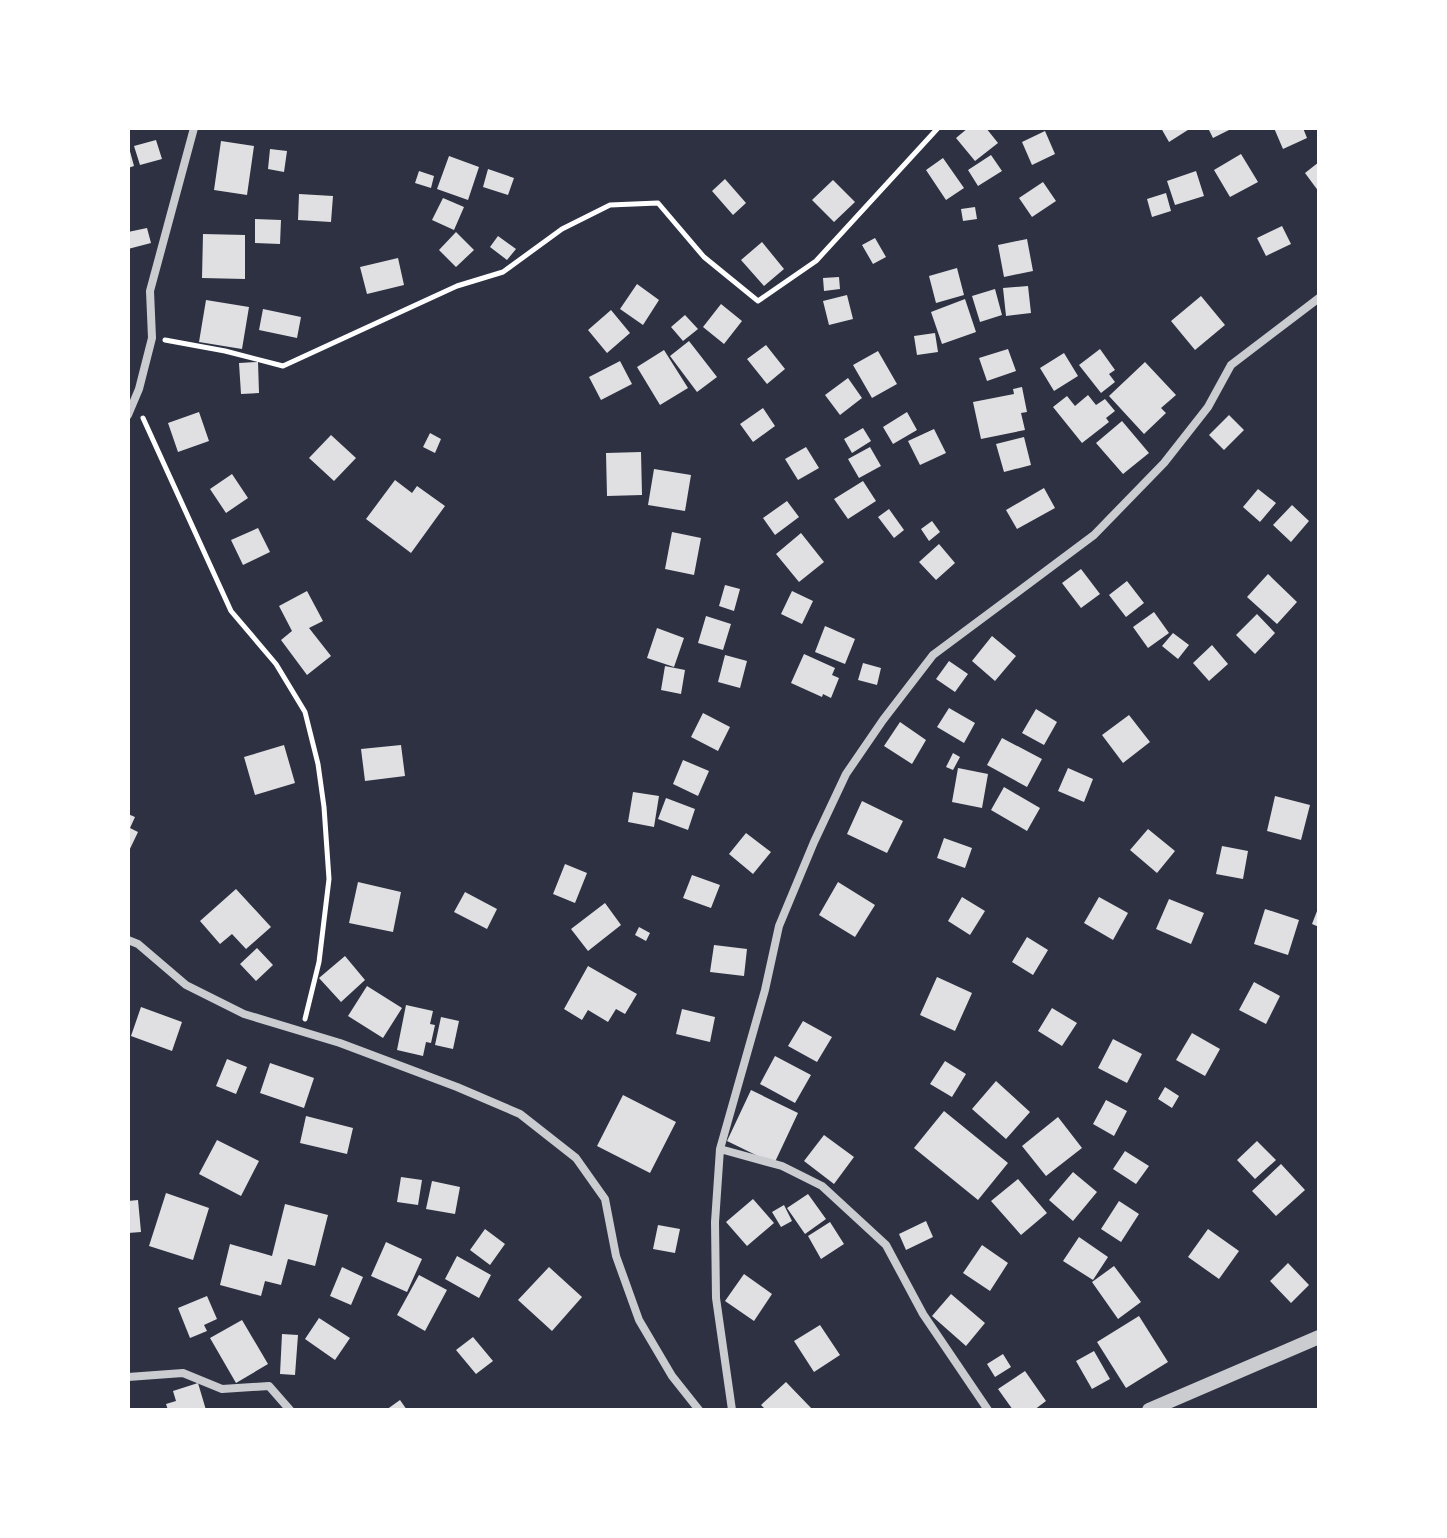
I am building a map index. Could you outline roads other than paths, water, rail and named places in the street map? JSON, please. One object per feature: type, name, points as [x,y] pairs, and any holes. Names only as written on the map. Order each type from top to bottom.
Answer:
[{"type":"street","points":[[128,415],[139,389],[152,338],[150,291],[194,128]]},
{"type":"street","points":[[732,1410],[716,1298],[715,1222],[720,1149],[765,990],[779,926],[846,774],[933,655],[1094,535],[1164,463],[1208,407],[1231,365],[1319,298]]},
{"type":"street","points":[[128,940],[138,944],[186,985],[244,1014],[429,1076],[520,1114],[576,1158],[605,1199],[616,1256],[639,1320],[672,1376],[699,1410]]},
{"type":"street","points":[[720,1149],[782,1166],[822,1186],[886,1245],[923,1314],[988,1410]]},
{"type":"street","points":[[1149,1410],[1319,1337]]},
{"type":"street","points":[[128,1377],[183,1373],[222,1389],[269,1386],[290,1410]]}]
